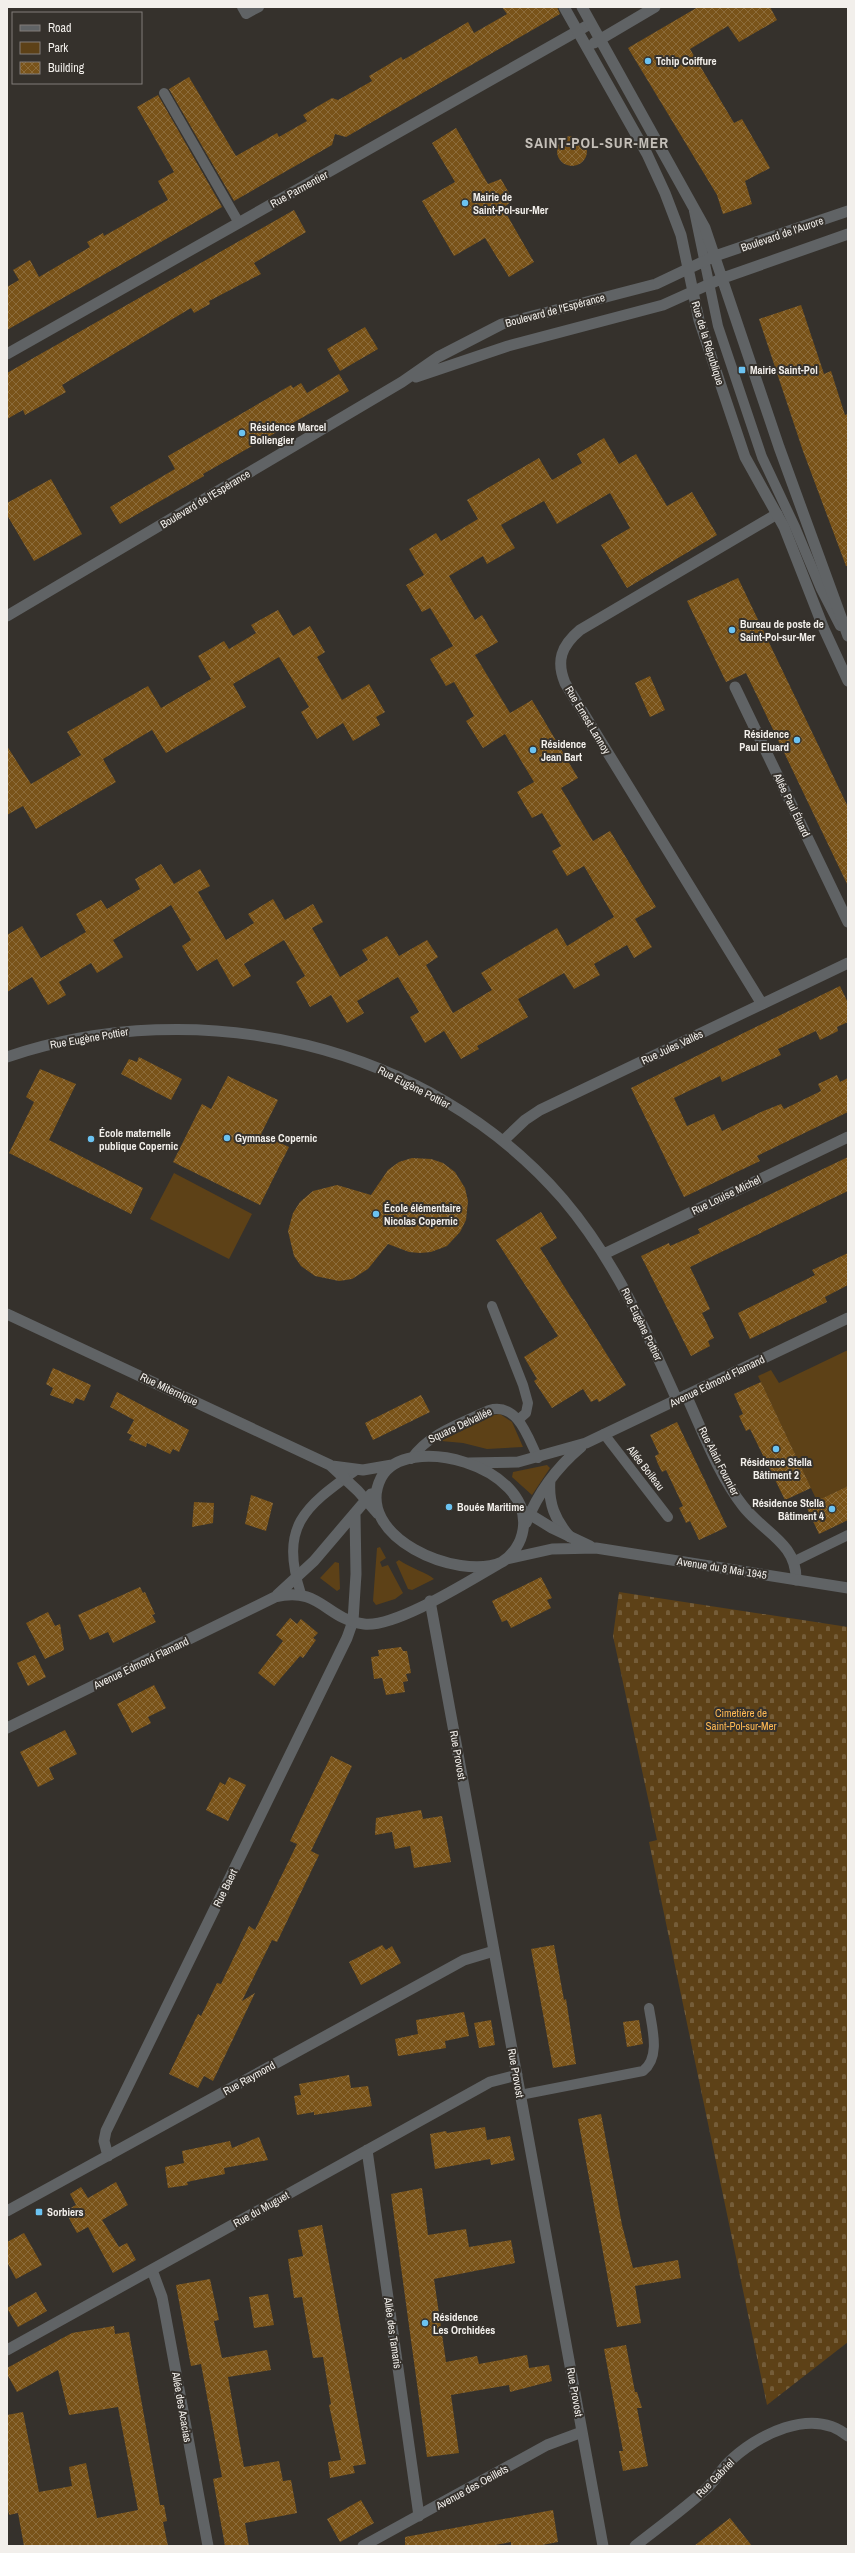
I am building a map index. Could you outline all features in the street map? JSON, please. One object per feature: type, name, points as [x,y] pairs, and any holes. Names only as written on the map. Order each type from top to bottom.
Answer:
[{"type":"street","name":"Rue de la République","points":[[564,7],[656,173],[681,234],[699,320],[745,457],[777,514],[848,681]]},
{"type":"street","points":[[582,7],[590,24],[705,228],[779,447],[848,636]]},
{"type":"street","points":[[587,48],[655,7]]},
{"type":"street","name":"Rue Parmentier","points":[[7,354],[590,24]]},
{"type":"street","name":"Boulevard de l'Aurore","points":[[715,256],[848,212]]},
{"type":"street","name":"Boulevard de l'Aurore","points":[[723,278],[848,234]]},
{"type":"street","name":"Boulevard de l'Espérance","points":[[7,616],[402,382],[438,357],[502,324],[656,284],[715,256]]},
{"type":"street","name":"Boulevard de l'Espérance","points":[[402,382],[508,346],[656,307],[723,278]]},
{"type":"street","name":"Rue Ernest Lannoy","points":[[762,1004],[565,683],[559,661],[564,647],[580,630],[777,514]]},
{"type":"street","name":"Allée Paul Éluard","points":[[735,687],[848,922]]},
{"type":"street","name":"Rue Jules Vallès","points":[[503,1141],[525,1120],[540,1110],[848,963]]},
{"type":"street","name":"Rue Eugène Pottier","points":[[7,1057],[60,1042],[108,1033],[141,1030],[196,1029],[263,1035],[325,1050],[392,1074],[447,1103],[503,1141],[553,1188],[604,1254],[639,1315],[681,1398]]},
{"type":"street","name":"Rue Louise Michel","points":[[604,1254],[848,1137]]},
{"type":"street","name":"Rue Miternique","points":[[7,1314],[330,1465]]},
{"type":"street","name":"Avenue Edmond Flamand","points":[[586,1443],[848,1318]]},
{"type":"street","name":"Rue Alain Fournier","points":[[681,1398],[740,1502],[787,1549],[794,1560]]},
{"type":"street","points":[[275,1597],[301,1594],[312,1597],[340,1616],[365,1624],[384,1623],[430,1601],[504,1561],[517,1546],[523,1530],[525,1512],[550,1479],[568,1459],[586,1443]]},
{"type":"street","name":"Square Delvallée","points":[[330,1465],[356,1470],[370,1469],[397,1464],[411,1459],[435,1457],[469,1463],[500,1464],[538,1458],[586,1443]]},
{"type":"street","name":"Square Delvallée","points":[[469,1463],[499,1479],[514,1494],[525,1512]]},
{"type":"street","name":"Square Delvallée","points":[[275,1597],[297,1578],[355,1514],[384,1473],[397,1464]]},
{"type":"street","points":[[330,1465],[366,1500],[402,1542],[438,1560],[476,1567],[552,1549],[596,1548]]},
{"type":"street","points":[[550,1479],[550,1495],[554,1515],[571,1537]]},
{"type":"street","points":[[379,1482],[377,1500],[382,1518]]},
{"type":"street","points":[[525,1512],[571,1537],[596,1548]]},
{"type":"street","points":[[353,1621],[356,1574],[355,1514]]},
{"type":"street","name":"Avenue du 8 Mai 1945","points":[[596,1548],[848,1588]]},
{"type":"street","points":[[794,1560],[796,1580]]},
{"type":"street","name":"Avenue Edmond Flamand","points":[[7,1728],[275,1597]]},
{"type":"street","name":"Rue Provost","points":[[430,1601],[603,2546]]},
{"type":"street","name":"Rue Baert","points":[[108,2156],[104,2141],[106,2131],[347,1638],[353,1621]]},
{"type":"street","name":"Rue Raymond","points":[[7,2211],[468,1958],[494,1951]]},
{"type":"street","name":"Rue du Muguet","points":[[7,2350],[490,2082],[517,2074]]},
{"type":"street","name":"Allée des Tamaris","points":[[367,2150],[419,2516]]},
{"type":"street","name":"Allée des Acacias","points":[[152,2270],[162,2297],[208,2546]]},
{"type":"street","name":"Rue Gabriel","points":[[635,2546],[708,2488],[729,2462],[772,2432],[787,2428],[821,2424],[836,2428],[848,2436]]},
{"type":"street","name":"Avenue des Oeillets","points":[[364,2546],[555,2441],[582,2432]]},
{"type":"lane","points":[[242,7],[246,14],[259,7]]},
{"type":"lane","points":[[164,93],[239,223]]},
{"type":"lane","points":[[693,206],[718,326],[762,457],[795,526],[821,590],[848,640]]},
{"type":"lane","points":[[492,1306],[527,1397],[526,1413],[518,1420]]},
{"type":"lane","name":"Square Delvallée","points":[[411,1459],[420,1445],[430,1438],[489,1410],[506,1409],[518,1420],[538,1458]]},
{"type":"lane","name":"Allée Boileau","points":[[604,1434],[668,1517]]},
{"type":"lane","points":[[301,1594],[297,1578],[294,1546],[300,1521],[316,1499],[356,1470]]},
{"type":"lane","points":[[794,1560],[848,1535]]},
{"type":"lane","points":[[520,2095],[643,2071],[648,2066],[654,2055],[649,2008]]},
{"type":"green space","points":[[174,1173],[252,1214],[229,1259],[150,1219]]},
{"type":"green space","points":[[848,1350],[848,1486],[817,1501],[758,1376],[771,1370],[779,1383]]},
{"type":"green space","points":[[500,1414],[512,1422],[523,1447],[487,1449],[463,1443],[441,1441],[494,1415]]},
{"type":"green space","points":[[547,1465],[550,1468],[532,1495],[512,1477],[513,1472]]},
{"type":"green space","points":[[380,1547],[386,1558],[380,1562],[382,1567],[388,1565],[403,1593],[395,1599],[376,1605],[373,1601],[377,1548]]},
{"type":"green space","points":[[399,1560],[434,1579],[412,1590],[408,1589],[396,1562]]},
{"type":"green space","points":[[335,1562],[339,1563],[340,1589],[337,1591],[320,1578]]},
{"type":"green space","name":"Cimetière de Saint-Pol-sur-Mer","points":[[619,1592],[848,1627],[848,2342],[767,2405],[649,1842],[657,1840],[613,1636]]},
{"type":"building","points":[[502,7],[557,7],[560,14],[346,137],[335,134],[332,145],[234,201],[169,89],[189,77],[236,156],[277,133],[279,137],[307,121],[303,115],[332,98],[338,100],[372,81],[369,76],[401,57],[403,60],[468,22],[474,33],[507,14]]},
{"type":"building","points":[[698,7],[770,7],[777,20],[739,42],[728,26],[690,49],[734,123],[742,119],[770,168],[745,181],[752,204],[723,214],[717,195],[628,48]]},
{"type":"building","points":[[158,95],[222,207],[7,330],[7,287],[19,280],[13,270],[30,260],[39,277],[90,247],[87,242],[103,233],[104,236],[168,200],[158,181],[174,172],[137,107]]},
{"type":"building","name":"Mairie de Saint-Pol-sur-Mer","points":[[456,128],[488,184],[501,179],[513,200],[503,208],[534,262],[509,277],[485,238],[454,256],[422,201],[455,182],[432,143]]},
{"type":"building","points":[[572,136],[583,140],[587,151],[583,162],[572,166],[561,162],[557,151],[561,140]]},
{"type":"building","points":[[294,210],[306,232],[254,263],[261,274],[209,301],[210,304],[194,313],[191,308],[62,385],[66,392],[25,415],[23,410],[7,419],[7,373]]},
{"type":"building","points":[[801,305],[824,374],[831,371],[845,415],[848,414],[848,566],[846,566],[803,451],[759,319]]},
{"type":"building","points":[[365,327],[378,349],[340,371],[327,349]]},
{"type":"building","name":"Résidence Marcel Bollengier","points":[[339,374],[349,391],[203,474],[204,476],[120,524],[110,507],[175,469],[168,456],[291,385],[293,388],[301,383],[307,393]]},
{"type":"building","name":"Résidence Jean Bart","points":[[604,438],[619,464],[636,454],[667,506],[692,492],[717,535],[627,588],[601,545],[630,528],[610,493],[557,524],[544,501],[501,525],[515,548],[487,564],[483,556],[449,576],[475,620],[482,615],[498,642],[475,655],[510,713],[532,700],[578,778],[561,788],[593,841],[610,831],[656,907],[635,919],[652,947],[634,958],[627,945],[594,964],[600,975],[574,989],[564,973],[518,999],[528,1017],[477,1046],[479,1049],[461,1059],[444,1031],[425,1043],[410,1017],[419,1012],[398,977],[357,1001],[364,1013],[347,1023],[331,995],[310,1007],[296,982],[305,976],[284,940],[244,964],[251,976],[233,987],[217,959],[197,971],[182,946],[191,940],[171,905],[113,940],[123,957],[97,973],[91,963],[59,982],[66,995],[48,1005],[32,977],[7,992],[7,935],[22,926],[41,958],[86,932],[76,914],[101,900],[107,909],[140,889],[135,879],[161,864],[174,884],[200,869],[210,886],[198,892],[226,940],[254,923],[248,914],[273,899],[285,920],[313,904],[323,922],[312,928],[340,977],[368,960],[362,950],[387,936],[399,956],[427,940],[438,957],[426,965],[453,1013],[492,990],[481,973],[557,928],[567,946],[614,917],[584,866],[567,876],[552,851],[561,846],[542,813],[532,818],[517,792],[534,782],[505,734],[483,748],[466,721],[474,716],[454,682],[446,686],[430,659],[453,646],[430,608],[422,612],[406,585],[424,575],[409,549],[436,533],[441,541],[478,519],[467,500],[539,458],[552,480],[582,463],[577,454]]},
{"type":"building","points":[[51,479],[82,534],[34,561],[7,515],[7,503]]},
{"type":"building","points":[[738,578],[848,807],[848,886],[746,673],[726,682],[687,601]]},
{"type":"building","points":[[278,610],[293,636],[310,626],[325,652],[317,657],[342,700],[369,684],[385,712],[376,717],[380,725],[353,741],[343,723],[317,739],[301,712],[309,707],[279,657],[233,684],[246,707],[166,753],[152,730],[103,759],[116,782],[36,829],[23,806],[7,815],[7,746],[31,784],[81,755],[67,732],[148,686],[161,708],[211,679],[198,656],[224,641],[229,649],[256,633],[251,625]]},
{"type":"building","points":[[650,676],[665,710],[650,717],[635,683]]},
{"type":"building","points":[[840,986],[848,1003],[848,1022],[837,1027],[838,1031],[820,1040],[816,1031],[778,1049],[781,1055],[722,1082],[720,1076],[674,1098],[687,1126],[714,1114],[722,1131],[761,1112],[781,1104],[784,1109],[821,1091],[818,1084],[837,1075],[840,1082],[848,1078],[848,1112],[757,1156],[760,1161],[684,1197],[631,1088]]},
{"type":"building","points":[[139,1057],[182,1079],[171,1100],[121,1074],[129,1059],[137,1062]]},
{"type":"building","points":[[40,1069],[76,1084],[49,1140],[143,1188],[131,1214],[9,1153],[34,1102],[26,1097]]},
{"type":"building","name":"Gymnase Copernic","points":[[228,1076],[278,1100],[261,1134],[289,1147],[260,1205],[173,1162],[202,1104],[211,1109]]},
{"type":"building","points":[[848,1157],[848,1191],[690,1267],[710,1309],[702,1313],[714,1338],[708,1341],[710,1346],[691,1356],[641,1256],[669,1243],[670,1246],[700,1233],[698,1229]]},
{"type":"building","points":[[412,1158],[431,1159],[443,1163],[455,1172],[465,1188],[468,1201],[466,1220],[460,1232],[447,1246],[431,1252],[420,1253],[409,1252],[388,1244],[368,1269],[352,1279],[339,1281],[315,1276],[301,1266],[294,1256],[288,1231],[293,1213],[300,1202],[313,1191],[337,1185],[371,1195],[388,1170],[399,1162]]},
{"type":"building","points":[[541,1212],[557,1238],[540,1248],[626,1385],[599,1402],[597,1399],[591,1402],[583,1389],[552,1408],[534,1381],[537,1379],[524,1357],[558,1336],[496,1240]]},
{"type":"building","points":[[848,1253],[848,1285],[825,1297],[827,1302],[750,1339],[738,1313],[815,1275],[812,1270]]},
{"type":"building","points":[[53,1368],[91,1385],[84,1401],[76,1398],[73,1404],[50,1395],[53,1388],[46,1384]]},
{"type":"building","name":"Résidence Stella Bâtiment 2","points":[[761,1382],[811,1488],[785,1500],[750,1429],[746,1431],[739,1416],[743,1414],[734,1394]]},
{"type":"building","points":[[117,1392],[189,1430],[179,1452],[173,1449],[170,1454],[147,1443],[146,1447],[129,1440],[132,1435],[127,1433],[134,1420],[110,1407]]},
{"type":"building","points":[[421,1395],[430,1412],[373,1440],[365,1423]]},
{"type":"building","points":[[677,1422],[727,1527],[699,1540],[690,1521],[686,1523],[679,1508],[683,1506],[666,1470],[662,1472],[658,1464],[655,1456],[659,1454],[650,1435]]},
{"type":"building","name":"Résidence Stella Bâtiment 4","points":[[848,1486],[848,1520],[819,1534],[806,1506]]},
{"type":"building","points":[[251,1495],[273,1503],[266,1531],[245,1524]]},
{"type":"building","points":[[194,1502],[214,1503],[213,1523],[192,1527]]},
{"type":"building","points":[[541,1577],[552,1598],[547,1600],[551,1608],[511,1628],[507,1620],[502,1622],[492,1601]]},
{"type":"building","points":[[140,1587],[143,1593],[145,1592],[155,1614],[152,1615],[156,1622],[113,1643],[108,1632],[90,1640],[78,1615]]},
{"type":"building","points":[[48,1612],[55,1626],[60,1624],[64,1650],[45,1659],[26,1623]]},
{"type":"building","points":[[290,1618],[297,1624],[301,1619],[318,1633],[313,1638],[316,1640],[303,1658],[300,1656],[274,1686],[258,1673],[283,1641],[276,1635]]},
{"type":"building","points":[[401,1647],[403,1651],[407,1651],[411,1673],[406,1674],[408,1681],[403,1682],[405,1692],[386,1695],[382,1678],[374,1679],[371,1657],[379,1656],[378,1650]]},
{"type":"building","points":[[35,1655],[46,1677],[28,1686],[17,1663]]},
{"type":"building","points":[[154,1685],[166,1708],[148,1717],[151,1723],[132,1733],[117,1704]]},
{"type":"building","points":[[65,1730],[77,1754],[49,1768],[54,1779],[38,1787],[20,1752]]},
{"type":"building","points":[[331,1756],[352,1766],[311,1851],[319,1855],[277,1942],[272,1940],[242,2001],[255,1993],[213,2081],[204,2076],[198,2088],[169,2074],[198,2014],[201,2016],[217,1983],[221,1984],[249,1926],[255,1930],[297,1844],[290,1841]]},
{"type":"building","points":[[229,1777],[246,1785],[228,1821],[206,1810],[220,1782],[225,1785]]},
{"type":"building","points":[[421,1810],[423,1819],[442,1816],[451,1862],[414,1868],[410,1846],[395,1849],[392,1832],[375,1835],[376,1818]]},
{"type":"building","points":[[382,1945],[386,1950],[392,1946],[401,1963],[361,1985],[349,1962]]},
{"type":"building","points":[[554,1945],[564,2000],[566,1999],[576,2064],[553,2068],[531,1949]]},
{"type":"building","points":[[464,2012],[469,2036],[445,2041],[446,2048],[398,2056],[395,2039],[418,2034],[416,2020]]},
{"type":"building","points":[[491,2020],[495,2045],[479,2048],[474,2023]]},
{"type":"building","points":[[639,2020],[643,2044],[627,2047],[623,2022]]},
{"type":"building","points":[[349,2075],[351,2088],[368,2086],[372,2106],[314,2115],[314,2112],[297,2115],[294,2096],[301,2095],[299,2084]]},
{"type":"building","points":[[601,2114],[622,2225],[633,2268],[678,2260],[681,2278],[635,2286],[641,2323],[617,2327],[578,2119]]},
{"type":"building","points":[[485,2127],[487,2140],[510,2136],[515,2160],[491,2165],[490,2159],[435,2169],[430,2134]]},
{"type":"building","points":[[259,2137],[268,2160],[224,2168],[225,2174],[187,2182],[188,2185],[168,2188],[165,2167],[184,2163],[182,2151],[230,2141],[232,2148]]},
{"type":"building","points":[[116,2182],[128,2205],[102,2220],[119,2247],[127,2243],[136,2260],[113,2273],[88,2227],[77,2233],[65,2211],[76,2205],[70,2194],[81,2187],[88,2198]]},
{"type":"building","name":"Résidence Les Orchidées","points":[[422,2188],[428,2235],[466,2229],[469,2247],[511,2240],[515,2263],[434,2279],[446,2362],[477,2356],[479,2364],[527,2355],[529,2368],[549,2365],[552,2381],[510,2392],[509,2385],[451,2395],[459,2453],[427,2457],[391,2194]]},
{"type":"building","points":[[322,2225],[366,2464],[353,2466],[355,2473],[330,2478],[328,2462],[341,2460],[329,2405],[331,2404],[323,2357],[313,2358],[302,2297],[294,2298],[288,2259],[303,2256],[298,2230]]},
{"type":"building","points":[[24,2233],[42,2265],[16,2279],[7,2262],[7,2242]]},
{"type":"building","points":[[210,2279],[219,2320],[214,2321],[222,2358],[267,2350],[271,2370],[228,2377],[244,2467],[279,2461],[283,2481],[291,2480],[297,2513],[245,2523],[249,2546],[225,2546],[213,2479],[222,2477],[201,2364],[191,2366],[176,2285]]},
{"type":"building","points":[[36,2292],[47,2311],[18,2327],[7,2308]]},
{"type":"building","points":[[268,2294],[274,2325],[254,2328],[249,2297]]},
{"type":"building","points":[[114,2326],[115,2334],[129,2332],[160,2505],[164,2505],[167,2521],[163,2522],[168,2546],[24,2546],[18,2513],[9,2515],[7,2504],[7,2415],[23,2412],[39,2492],[72,2486],[69,2467],[86,2463],[97,2518],[138,2510],[118,2407],[69,2415],[58,2370],[17,2392],[7,2374],[7,2368],[72,2333]]},
{"type":"building","points":[[626,2345],[635,2392],[637,2392],[642,2408],[637,2408],[648,2466],[623,2471],[619,2451],[623,2451],[604,2349]]},
{"type":"building","points":[[361,2500],[374,2523],[340,2542],[327,2519]]},
{"type":"building","points":[[553,2510],[558,2542],[537,2546],[511,2546],[511,2542],[490,2546],[405,2546],[405,2537]]},
{"type":"building","points":[[730,2518],[752,2546],[694,2546]]},
{"type":"place","name":"Tchip Coiffure","points":[[648,61]]},
{"type":"place","name":"Mairie de Saint-Pol-sur-Mer","points":[[465,203]]},
{"type":"place","name":"Mairie Saint-Pol","points":[[742,370]]},
{"type":"place","name":"Résidence Marcel Bollengier","points":[[242,433]]},
{"type":"place","name":"Bureau de poste de Saint-Pol-sur-Mer","points":[[732,630]]},
{"type":"place","name":"Résidence Paul Eluard","points":[[797,740]]},
{"type":"place","name":"Résidence Jean Bart","points":[[533,750]]},
{"type":"place","name":"Gymnase Copernic","points":[[227,1138]]},
{"type":"place","name":"École maternelle publique Copernic","points":[[91,1139]]},
{"type":"place","name":"École élémentaire Nicolas Copernic","points":[[376,1214]]},
{"type":"place","name":"Résidence Stella Bâtiment 2","points":[[776,1449]]},
{"type":"place","name":"Bouée Maritime","points":[[449,1507]]},
{"type":"place","name":"Résidence Stella Bâtiment 4","points":[[832,1509]]},
{"type":"place","name":"Sorbiers","points":[[39,2212]]},
{"type":"place","name":"Résidence Les Orchidées","points":[[425,2323]]},
{"type":"district","name":"SAINT-POL-SUR-MER","points":[[597,142]]}]
